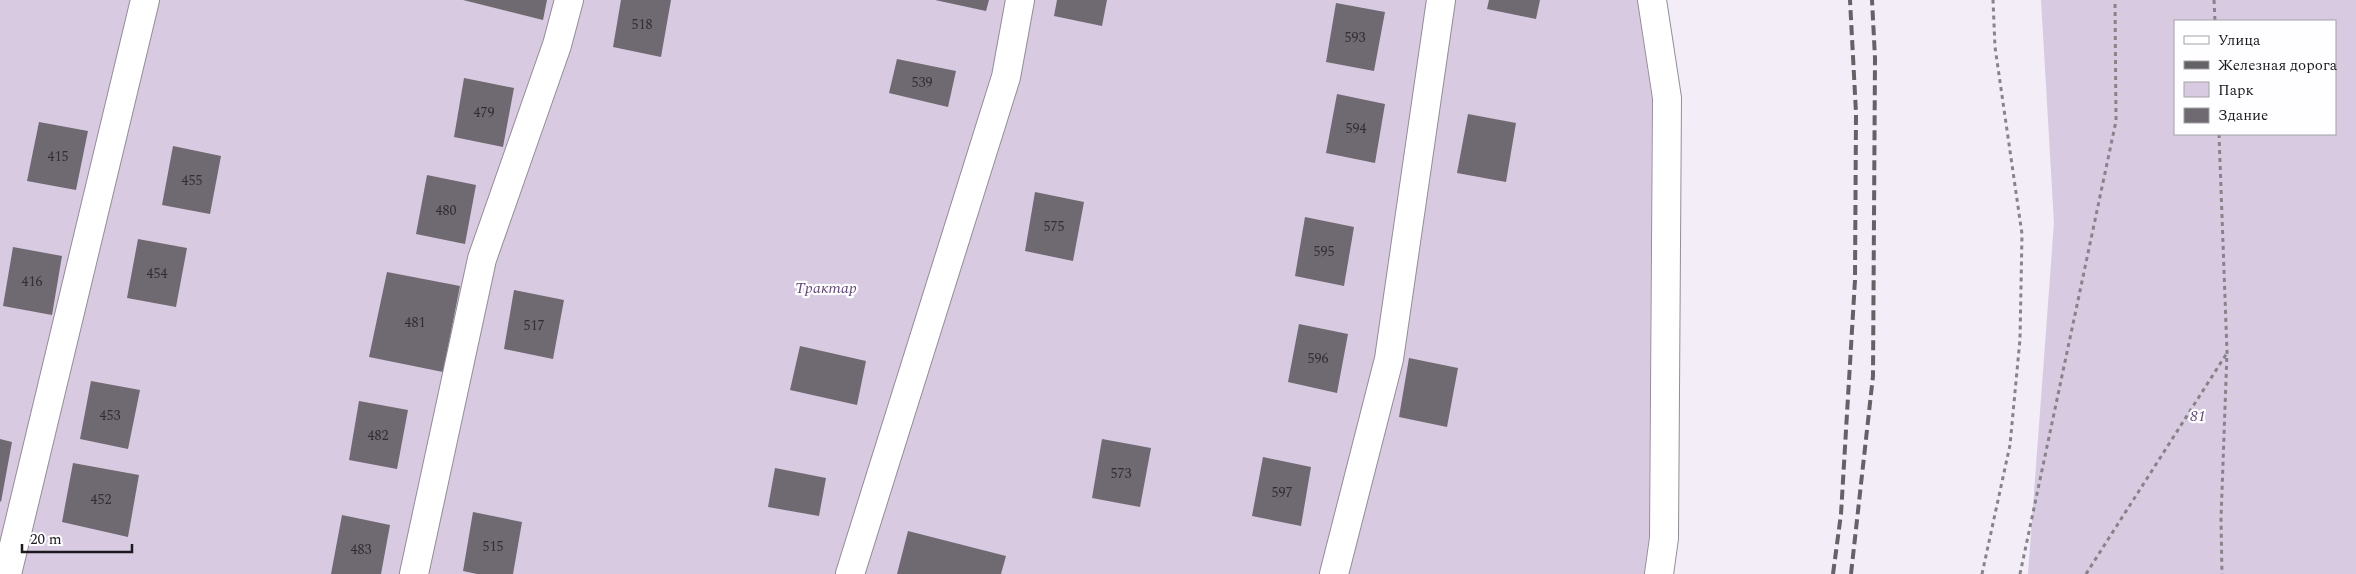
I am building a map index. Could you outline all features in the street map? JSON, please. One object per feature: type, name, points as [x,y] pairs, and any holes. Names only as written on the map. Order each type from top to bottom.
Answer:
[{"type":"street","points":[[8,574],[145,0]]},
{"type":"street","points":[[414,574],[482,259],[557,45],[569,0]]},
{"type":"street","points":[[850,574],[1006,77],[1020,0]]},
{"type":"street","points":[[1334,574],[1389,359],[1441,0]]},
{"type":"street","points":[[1652,0],[1667,98],[1664,538],[1659,574]]},
{"type":"path","points":[[1982,574],[2010,445],[2020,339],[2022,234],[1995,47],[1993,0]]},
{"type":"path","points":[[2020,574],[2116,121],[2115,0]]},
{"type":"path","points":[[2214,0],[2215,20]]},
{"type":"path","points":[[2219,135],[2227,352],[2221,520],[2222,574]]},
{"type":"path","points":[[2086,574],[2227,352]]},
{"type":"green space","name":"Трактар","points":[[0,0],[1637,0],[1652,99],[1649,537],[1644,574],[0,574]]},
{"type":"green space","name":"81","points":[[2041,0],[2356,0],[2356,574],[2028,574],[2054,223]]},
{"type":"building","points":[[463,0],[547,0],[543,20]]},
{"type":"building","points":[[621,0],[671,0],[661,57],[613,47]]},
{"type":"building","points":[[935,0],[989,0],[986,11]]},
{"type":"building","points":[[1057,0],[1107,0],[1102,26],[1054,16]]},
{"type":"building","points":[[1489,0],[1540,0],[1536,19],[1487,9]]},
{"type":"building","points":[[1336,3],[1385,12],[1374,71],[1326,62]]},
{"type":"building","points":[[897,59],[956,71],[948,107],[889,93]]},
{"type":"building","points":[[464,78],[514,88],[503,147],[454,137]]},
{"type":"building","points":[[1337,94],[1385,104],[1375,163],[1326,153]]},
{"type":"building","points":[[1468,114],[1516,123],[1506,182],[1457,173]]},
{"type":"building","points":[[39,122],[88,131],[76,190],[27,181]]},
{"type":"building","points":[[173,146],[221,156],[210,214],[162,205]]},
{"type":"building","points":[[427,175],[476,185],[465,244],[416,234]]},
{"type":"building","points":[[1035,192],[1084,202],[1073,261],[1025,251]]},
{"type":"building","points":[[1305,217],[1354,227],[1344,286],[1295,276]]},
{"type":"building","points":[[138,239],[187,248],[176,307],[127,298]]},
{"type":"building","points":[[13,247],[62,256],[52,315],[3,306]]},
{"type":"building","points":[[387,272],[460,286],[443,372],[369,357]]},
{"type":"building","points":[[514,290],[564,300],[553,359],[504,349]]},
{"type":"building","points":[[1299,324],[1348,334],[1337,393],[1288,382]]},
{"type":"building","points":[[800,346],[866,361],[857,405],[790,390]]},
{"type":"building","points":[[1409,358],[1458,368],[1447,427],[1399,417]]},
{"type":"building","points":[[91,381],[140,390],[128,449],[80,439]]},
{"type":"building","points":[[359,401],[408,410],[397,469],[349,460]]},
{"type":"building","points":[[0,439],[12,442],[1,502],[0,501]]},
{"type":"building","points":[[1102,439],[1151,448],[1140,507],[1092,498]]},
{"type":"building","points":[[1263,457],[1311,467],[1301,526],[1252,516]]},
{"type":"building","points":[[73,463],[139,475],[128,537],[62,522]]},
{"type":"building","points":[[775,468],[826,478],[819,516],[768,507]]},
{"type":"building","points":[[473,512],[522,522],[513,574],[477,574],[463,571]]},
{"type":"building","points":[[342,515],[390,525],[381,574],[331,574]]},
{"type":"building","points":[[908,531],[1006,556],[1001,574],[897,574]]},
{"type":"railway","points":[[1833,574],[1841,514],[1855,280],[1856,113],[1850,0]]},
{"type":"railway","points":[[1851,574],[1873,376],[1875,58],[1872,0]]}]
